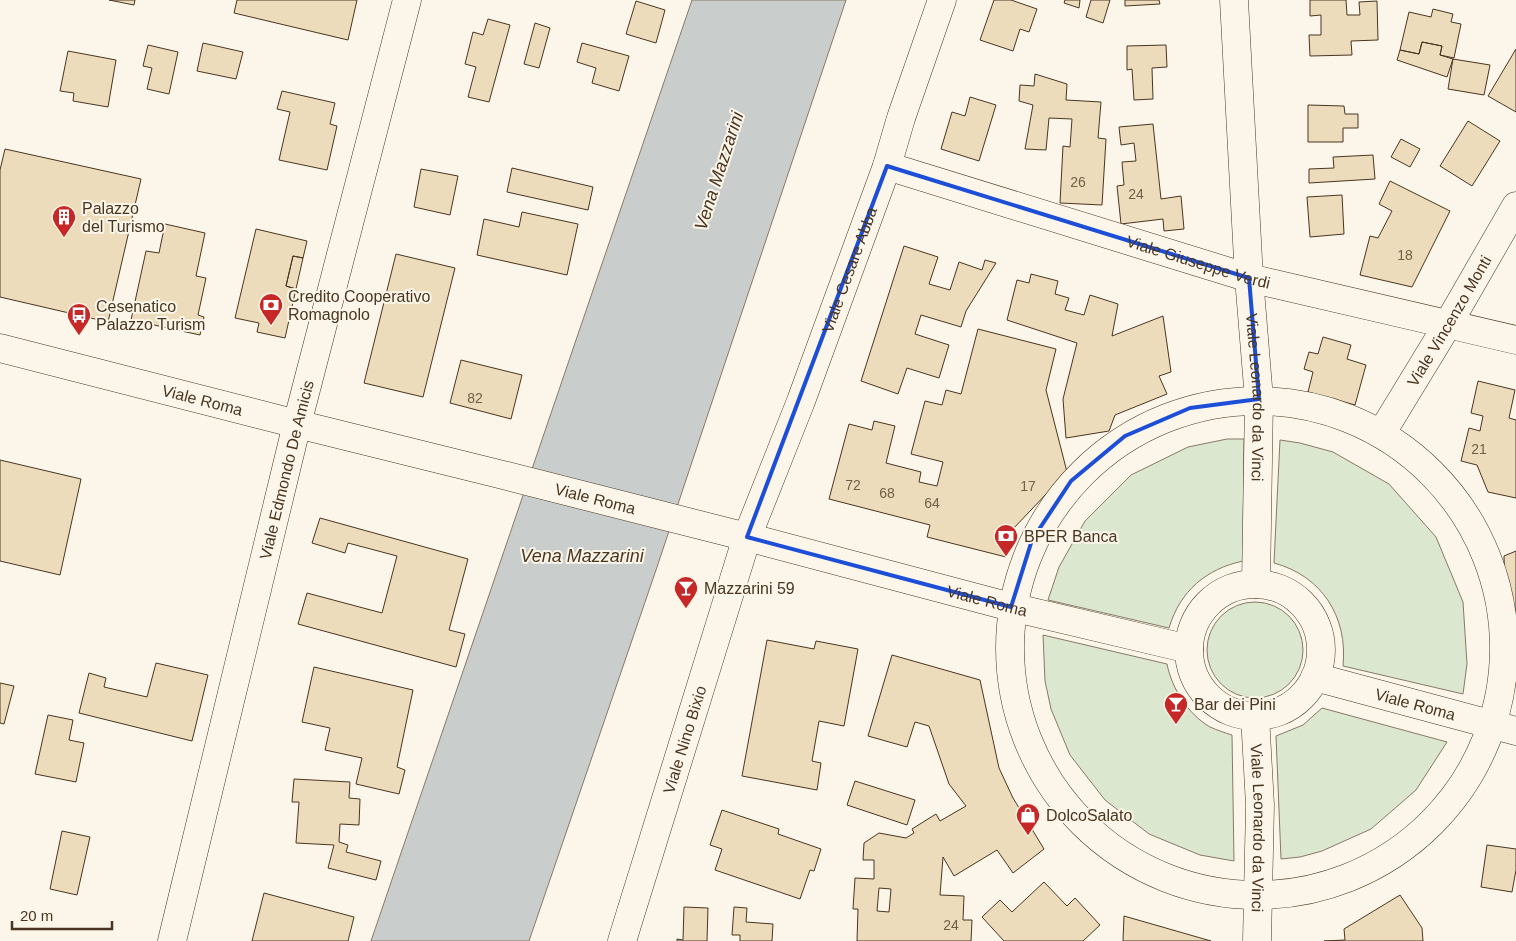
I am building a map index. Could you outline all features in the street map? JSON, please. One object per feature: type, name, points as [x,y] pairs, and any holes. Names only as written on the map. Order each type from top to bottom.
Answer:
[{"type":"street","name":"Viale Edmondo De Amicis","points":[[172,941],[297,424],[407,0]]},
{"type":"street","name":"Viale Cesare Abba","points":[[747,537],[802,401],[887,166],[901,118],[942,0]]},
{"type":"street","name":"Viale Leonardo da Vinci","points":[[1234,0],[1249,278],[1259,399],[1256,584]]},
{"type":"street","name":"Viale Giuseppe Verdi","points":[[887,166],[1249,278],[1516,340]]},
{"type":"street","name":"Viale Vincenzo Monti","points":[[1381,434],[1448,324],[1516,206]]},
{"type":"street","name":"Viale Roma","points":[[0,348],[747,537],[1011,607],[1189,649]]},
{"type":"street","points":[[1259,399],[1323,408],[1381,434],[1429,470],[1467,516],[1492,570],[1504,629],[1501,689],[1504,728],[1482,752],[1443,813],[1390,859],[1326,888],[1257,896],[1196,888],[1139,866],[1089,830],[1049,784],[1022,728],[1009,668],[1011,607],[1032,540],[1071,481],[1125,436],[1190,408],[1259,399]]},
{"type":"street","name":"Viale Nino Bixio","points":[[622,941],[747,537]]},
{"type":"street","points":[[1256,584],[1278,588],[1297,598],[1311,615],[1320,635],[1321,656],[1315,678],[1305,693],[1291,706],[1274,713],[1255,716],[1238,714],[1222,707],[1208,696],[1198,683],[1191,666],[1189,649],[1192,629],[1202,611],[1217,596],[1235,587],[1256,584]]},
{"type":"street","name":"Viale Roma","points":[[1315,678],[1504,728]]},
{"type":"street","name":"Viale Leonardo da Vinci","points":[[1255,716],[1260,805],[1257,941]]},
{"type":"highlighted area","points":[[887,166],[1249,278],[1259,399],[1190,408],[1125,436],[1071,481],[1032,540],[1011,607],[747,537]]},
{"type":"green space","points":[[1227,439],[1244,439],[1243,561],[1217,570],[1196,584],[1180,603],[1169,628],[1048,600],[1059,567],[1085,521],[1131,475],[1188,447]]},
{"type":"green space","points":[[1280,440],[1333,452],[1389,484],[1436,537],[1463,602],[1467,664],[1463,694],[1343,666],[1341,631],[1336,615],[1328,601],[1318,588],[1306,578],[1291,569],[1274,563]]},
{"type":"green space","points":[[1255,602],[1273,606],[1289,616],[1299,632],[1303,650],[1299,668],[1289,684],[1273,694],[1255,698],[1237,694],[1221,684],[1211,668],[1207,650],[1211,632],[1221,616],[1237,606]]},
{"type":"green space","points":[[1043,635],[1167,664],[1173,683],[1188,708],[1210,727],[1232,735],[1234,861],[1200,855],[1149,834],[1105,800],[1070,755],[1051,709],[1045,681]]},
{"type":"green space","points":[[1322,708],[1447,742],[1416,790],[1371,829],[1322,851],[1300,857],[1281,859],[1276,736],[1303,725]]},
{"type":"water","name":"Vena Mazzarini","points":[[692,0],[846,0],[656,570],[529,941],[371,941]]},
{"type":"building","points":[[109,0],[135,0],[134,5]]},
{"type":"building","points":[[237,0],[357,0],[348,40],[234,13]]},
{"type":"building","points":[[994,0],[1011,0],[1037,9],[1029,32],[1020,29],[1013,51],[980,40]]},
{"type":"building","points":[[1065,0],[1080,0],[1079,8],[1064,3]]},
{"type":"building","points":[[1091,0],[1110,0],[1103,23],[1086,17]]},
{"type":"building","points":[[1125,0],[1159,0],[1160,4],[1125,6]]},
{"type":"building","points":[[1310,0],[1346,0],[1347,15],[1360,15],[1359,2],[1377,1],[1378,40],[1351,41],[1352,55],[1310,56],[1309,35],[1321,35],[1321,15],[1310,16]]},
{"type":"building","points":[[636,1],[665,10],[656,43],[626,34]]},
{"type":"building","points":[[1433,9],[1453,14],[1451,22],[1461,24],[1454,58],[1440,55],[1442,46],[1422,42],[1419,54],[1400,50],[1409,12],[1431,17]]},
{"type":"building","points":[[488,19],[510,25],[489,102],[468,97],[476,67],[465,64],[473,32],[483,35]]},
{"type":"building","points":[[535,23],[550,28],[539,68],[524,64]]},
{"type":"building","points":[[1422,42],[1442,46],[1440,55],[1453,59],[1447,77],[1397,60],[1400,50],[1419,54]]},
{"type":"building","points":[[203,43],[243,52],[236,79],[197,71]]},
{"type":"building","points":[[582,43],[629,56],[619,91],[592,83],[596,68],[577,62]]},
{"type":"building","points":[[148,45],[178,52],[169,94],[147,89],[152,68],[143,66]]},
{"type":"building","points":[[1166,45],[1167,67],[1152,68],[1153,99],[1134,100],[1132,69],[1127,70],[1127,46]]},
{"type":"building","points":[[1516,49],[1516,112],[1488,96]]},
{"type":"building","points":[[68,51],[116,60],[108,107],[73,101],[74,93],[60,91]]},
{"type":"building","points":[[1453,59],[1490,65],[1484,95],[1448,89]]},
{"type":"building","points":[[1035,74],[1067,84],[1066,100],[1101,102],[1098,138],[1106,139],[1102,205],[1060,203],[1063,146],[1070,147],[1072,119],[1049,118],[1046,150],[1025,149],[1033,105],[1019,101],[1020,85],[1034,86]]},
{"type":"building","points":[[282,91],[335,103],[330,124],[337,126],[327,170],[279,160],[290,112],[277,109]]},
{"type":"building","points":[[970,97],[996,105],[979,161],[941,149],[952,112],[965,116]]},
{"type":"building","points":[[1308,105],[1344,106],[1345,114],[1358,114],[1358,128],[1343,128],[1343,142],[1308,142]]},
{"type":"building","points":[[1468,121],[1500,141],[1472,186],[1440,166]]},
{"type":"building","points":[[1153,124],[1161,199],[1181,196],[1184,229],[1164,231],[1163,219],[1121,224],[1117,186],[1124,185],[1122,162],[1136,161],[1134,143],[1121,145],[1119,127]]},
{"type":"building","points":[[1401,139],[1420,149],[1410,167],[1391,157]]},
{"type":"building","name":"Palazzo del Turismo","points":[[5,149],[141,179],[108,322],[0,297],[0,170]]},
{"type":"building","points":[[1373,155],[1375,179],[1309,183],[1309,169],[1334,168],[1333,157]]},
{"type":"building","points":[[512,168],[593,187],[588,210],[507,192]]},
{"type":"building","points":[[421,169],[458,176],[450,215],[414,207]]},
{"type":"building","points":[[1390,181],[1450,211],[1412,287],[1360,275],[1370,236],[1378,238],[1392,211],[1379,204]]},
{"type":"building","points":[[1342,195],[1344,234],[1310,237],[1307,197]]},
{"type":"building","points":[[522,212],[578,224],[567,275],[477,255],[484,219],[519,227]]},
{"type":"building","points":[[165,224],[205,233],[196,276],[206,278],[198,315],[204,317],[200,335],[131,320],[146,251],[159,253]]},
{"type":"building","points":[[256,229],[307,241],[303,258],[293,256],[286,286],[296,289],[285,338],[257,332],[259,323],[235,318]]},
{"type":"building","points":[[904,246],[938,257],[929,284],[950,290],[959,262],[982,270],[985,260],[996,263],[966,311],[961,327],[921,315],[915,334],[949,345],[939,378],[907,368],[898,394],[861,381]]},
{"type":"building","points":[[396,254],[455,268],[423,397],[364,383]]},
{"type":"building","points":[[293,256],[303,258],[296,289],[286,286]]},
{"type":"building","points":[[1031,274],[1058,281],[1055,294],[1069,298],[1065,310],[1084,315],[1090,295],[1118,304],[1112,336],[1163,316],[1171,372],[1159,376],[1167,394],[1115,415],[1109,431],[1066,438],[1063,399],[1077,343],[1007,320],[1017,280],[1029,283]]},
{"type":"building","points":[[978,329],[1056,349],[1046,390],[1067,472],[1013,529],[1006,557],[927,537],[930,525],[829,499],[849,424],[872,430],[874,421],[895,426],[886,463],[921,472],[919,482],[937,486],[943,462],[911,454],[925,401],[942,405],[946,390],[961,394]]},
{"type":"building","points":[[1323,337],[1351,345],[1347,359],[1366,365],[1355,405],[1308,392],[1313,372],[1304,369],[1309,352],[1318,354]]},
{"type":"building","points":[[461,360],[522,375],[511,419],[450,403]]},
{"type":"building","points":[[1478,381],[1515,390],[1509,418],[1516,420],[1516,498],[1488,492],[1477,465],[1461,461],[1469,428],[1480,431],[1483,416],[1471,413]]},
{"type":"building","points":[[0,460],[81,479],[60,575],[0,561]]},
{"type":"building","points":[[320,518],[468,559],[449,630],[465,634],[456,667],[298,624],[307,593],[382,613],[397,556],[348,543],[345,553],[312,543]]},
{"type":"building","points":[[1516,551],[1516,673],[1507,671],[1504,556]]},
{"type":"building","points":[[767,640],[814,649],[816,641],[858,649],[844,726],[819,721],[812,761],[821,763],[817,790],[742,776]]},
{"type":"building","points":[[892,655],[980,680],[999,768],[1013,798],[1044,849],[1013,873],[997,850],[954,876],[943,857],[940,895],[964,896],[963,920],[972,920],[971,941],[857,941],[858,909],[853,909],[855,878],[874,879],[874,860],[863,860],[864,843],[879,833],[906,838],[914,833],[912,829],[936,814],[940,821],[966,806],[949,784],[929,726],[915,722],[907,747],[868,736]],"holes":[[[879,888],[891,889],[889,912],[877,911]]]},
{"type":"building","points":[[156,663],[208,675],[192,741],[79,713],[89,673],[106,678],[104,687],[147,697]]},
{"type":"building","points":[[314,667],[413,690],[397,767],[405,770],[399,794],[356,784],[362,758],[325,750],[330,728],[302,722]]},
{"type":"building","points":[[0,683],[14,686],[4,724],[0,723]]},
{"type":"building","points":[[48,715],[73,720],[69,740],[84,743],[76,782],[35,774]]},
{"type":"building","points":[[294,779],[350,782],[349,798],[360,799],[359,825],[340,824],[339,842],[348,845],[346,852],[381,861],[376,880],[328,868],[334,845],[296,843],[299,802],[292,802]]},
{"type":"building","points":[[855,781],[915,800],[907,825],[847,805]]},
{"type":"building","points":[[722,810],[779,829],[778,834],[821,849],[814,871],[810,870],[800,899],[715,870],[722,849],[710,845]]},
{"type":"building","points":[[62,831],[90,837],[77,895],[50,889]]},
{"type":"building","points":[[1487,845],[1516,849],[1516,870],[1512,892],[1481,887]]},
{"type":"building","points":[[1044,882],[1067,906],[1075,898],[1100,925],[1083,941],[1004,941],[982,917],[1000,900],[1012,912]]},
{"type":"building","points":[[264,893],[354,917],[348,941],[252,941]]},
{"type":"building","points":[[1400,895],[1422,928],[1423,941],[1324,941],[1345,940],[1344,929]]},
{"type":"building","points":[[684,907],[708,908],[707,941],[677,941],[677,939],[683,940]]},
{"type":"building","points":[[734,907],[747,908],[746,922],[773,924],[772,941],[740,941],[740,935],[732,935]]},
{"type":"building","points":[[1124,916],[1211,941],[1123,941]]},
{"type":"place","name":"Palazzo del Turismo","points":[[64,238]]},
{"type":"place","name":"Credito Cooperativo Romagnolo","points":[[271,326]]},
{"type":"place","name":"Cesenatico Palazzo Turism","points":[[79,336]]},
{"type":"place","name":"BPER Banca","points":[[1006,557]]},
{"type":"place","name":"Mazzarini 59","points":[[686,609]]},
{"type":"place","name":"Bar dei Pini","points":[[1176,725]]},
{"type":"place","name":"DolcoSalato","points":[[1028,836]]}]
